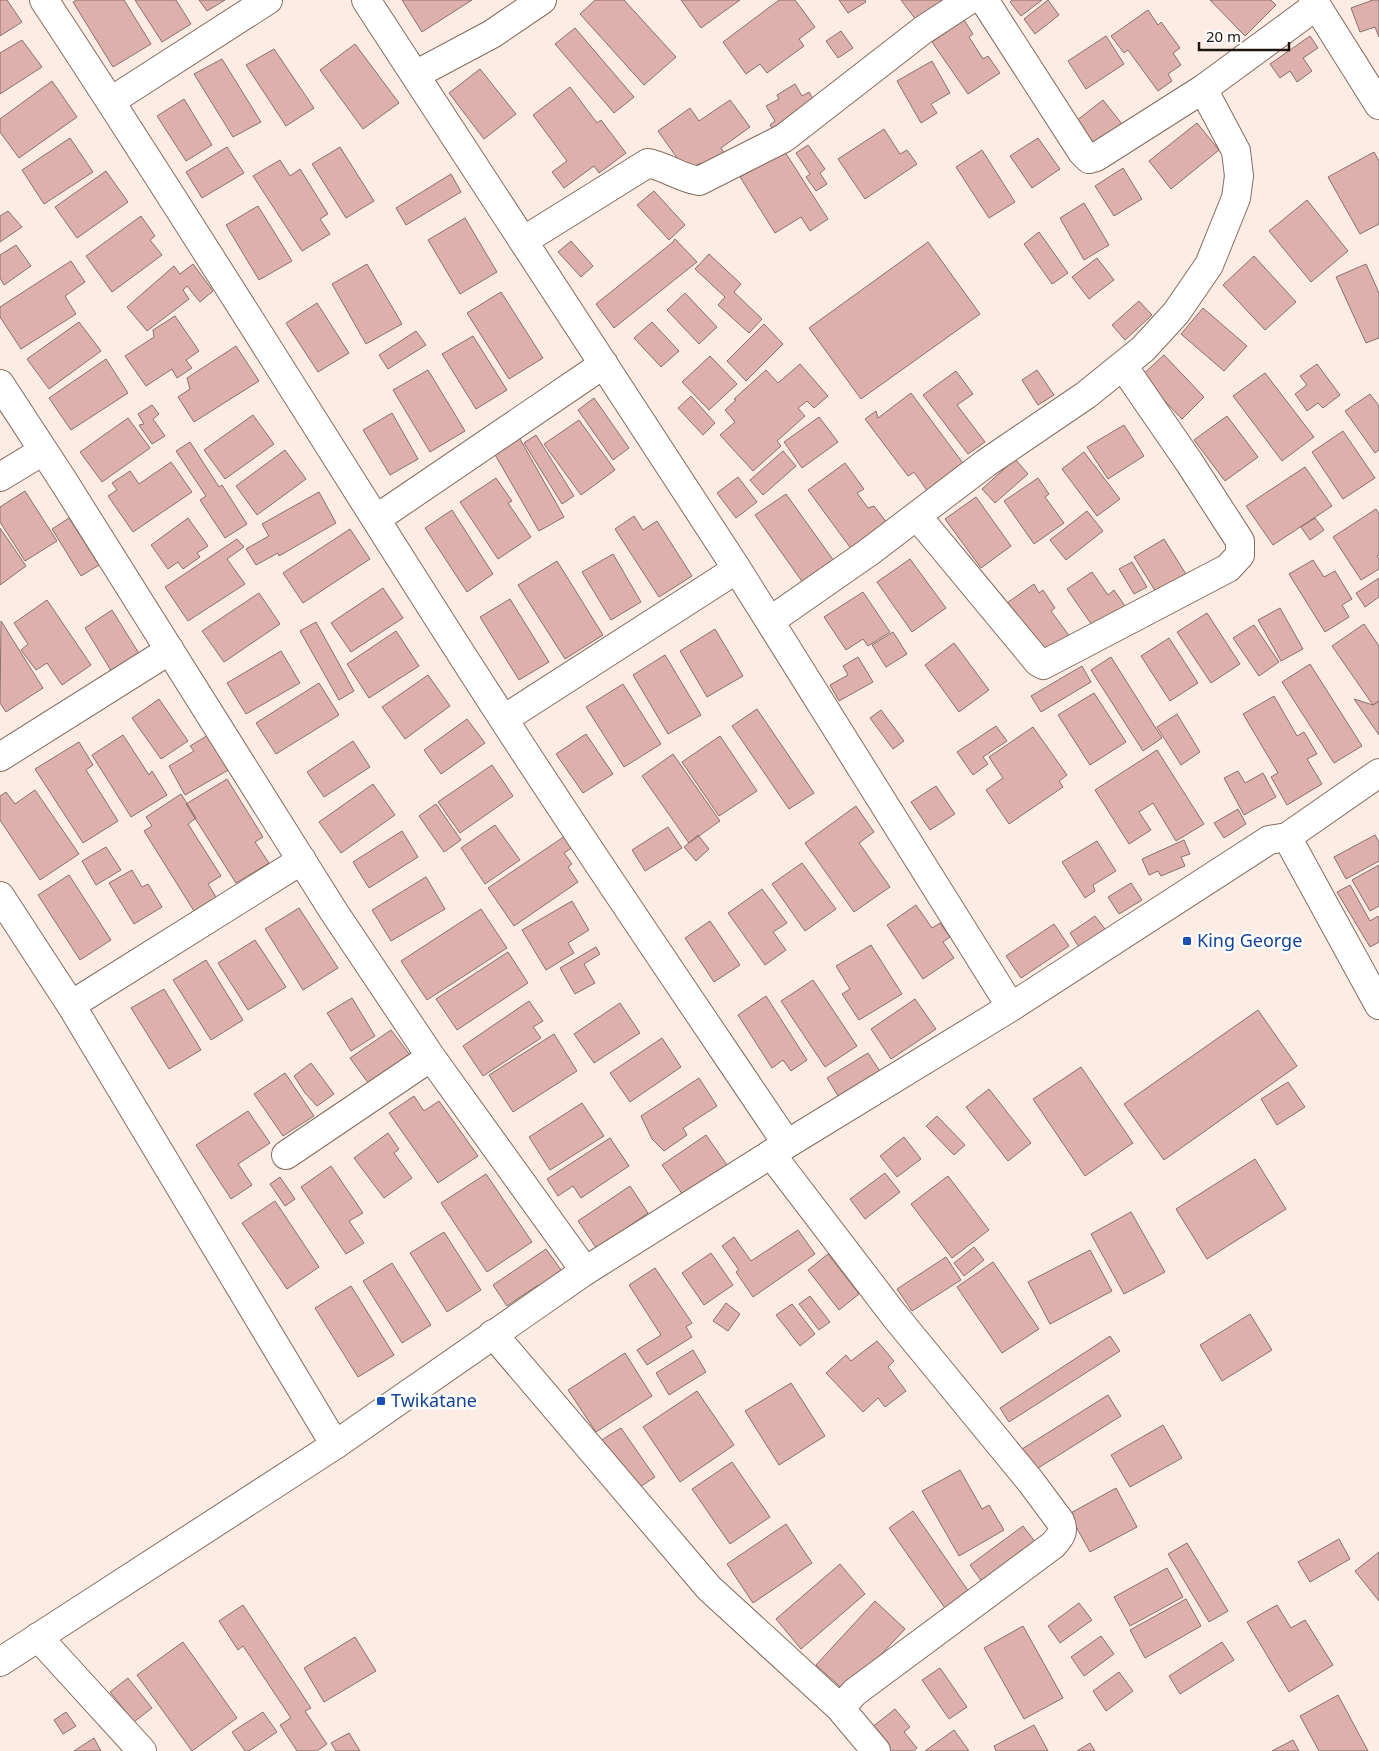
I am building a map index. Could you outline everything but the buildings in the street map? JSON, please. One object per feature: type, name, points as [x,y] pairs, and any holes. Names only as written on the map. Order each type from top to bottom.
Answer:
[{"type":"street","points":[[44,0],[504,719],[647,937],[779,1149],[894,1315],[1060,1521],[1062,1533],[1053,1545],[856,1692],[840,1708]]},
{"type":"street","points":[[111,102],[268,0]]},
{"type":"street","points":[[366,0],[737,569],[1011,1007]]},
{"type":"street","points":[[415,75],[492,34],[542,0]]},
{"type":"street","points":[[523,241],[648,163],[659,165],[687,179],[700,181],[784,138],[923,30],[969,0]]},
{"type":"street","points":[[984,0],[1082,152],[1089,159],[1096,157],[1203,89],[1314,3],[1379,104]]},
{"type":"street","points":[[770,621],[869,552],[986,464],[1086,395],[1143,350],[1176,314],[1209,265],[1236,198],[1239,176],[1236,152],[1203,89]]},
{"type":"street","points":[[376,519],[604,364]]},
{"type":"street","points":[[917,516],[1038,662],[1043,665],[1228,568],[1240,556],[1240,541],[1189,462],[1123,366]]},
{"type":"street","points":[[0,384],[334,912],[431,1057],[585,1271]]},
{"type":"street","points":[[0,477],[43,451]]},
{"type":"street","points":[[504,719],[737,569]]},
{"type":"street","points":[[0,757],[170,650]]},
{"type":"street","points":[[0,1662],[335,1444],[585,1271],[779,1149],[1011,1007],[1379,774]]},
{"type":"street","points":[[1278,838],[1379,1005]]},
{"type":"street","points":[[71,1005],[302,860]]},
{"type":"street","points":[[0,896],[71,1005],[335,1444]]},
{"type":"street","points":[[286,1155],[431,1057]]},
{"type":"street","points":[[493,1334],[709,1588],[840,1708],[876,1751]]},
{"type":"street","points":[[38,1637],[142,1751]]},
{"type":"place","name":"King George","points":[[1187,941]]},
{"type":"place","name":"Twikatane","points":[[381,1401]]}]
